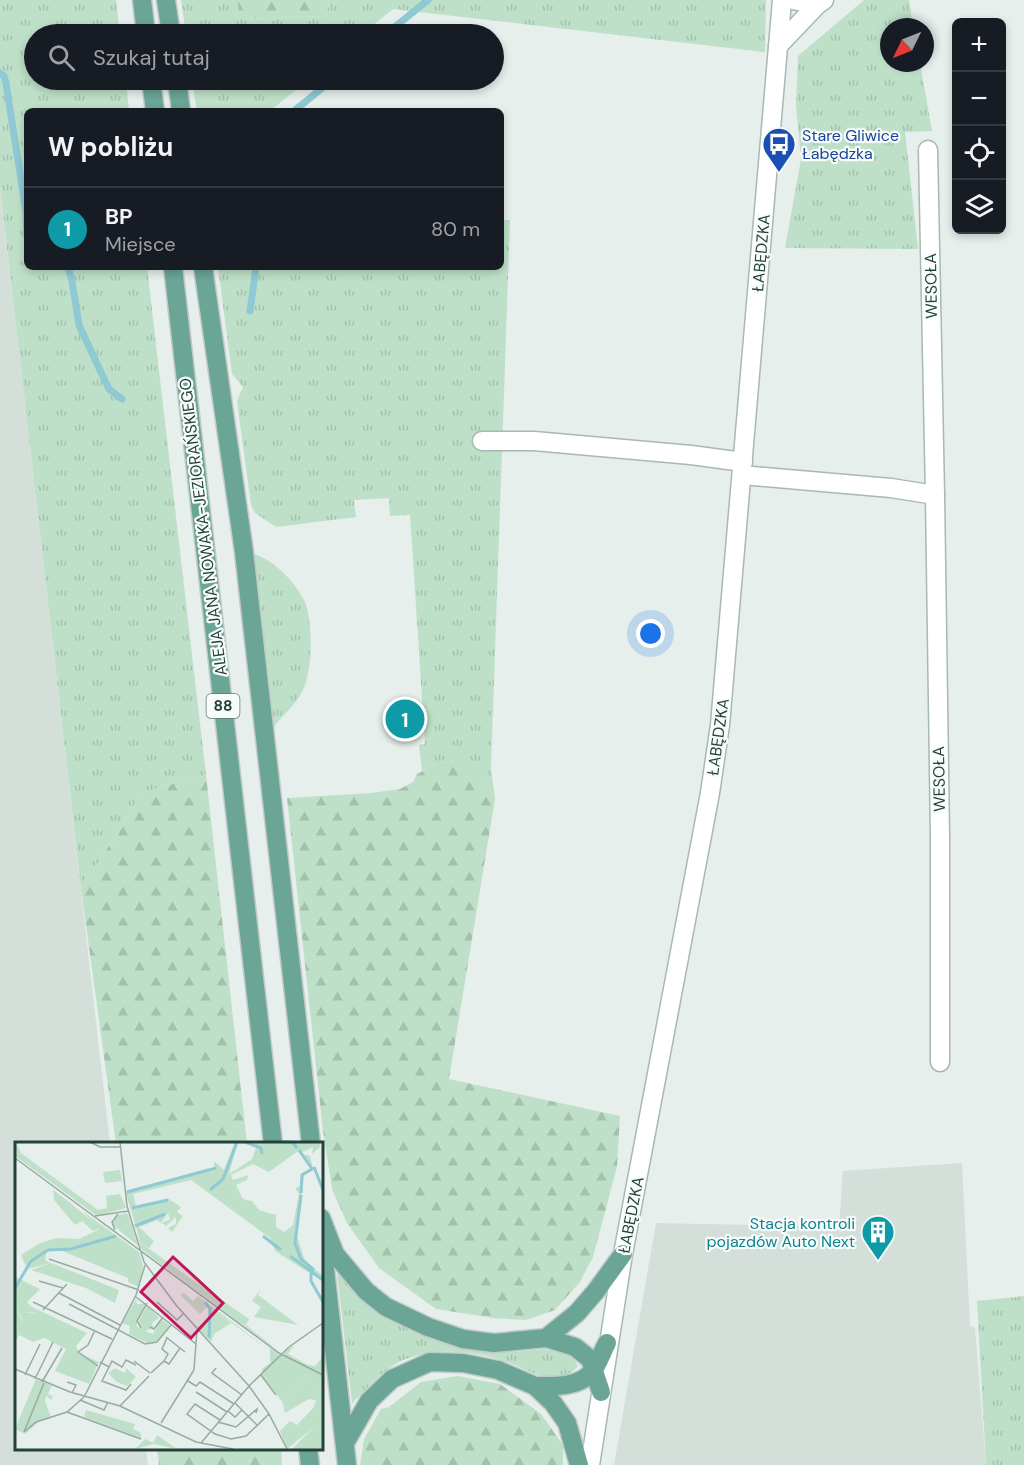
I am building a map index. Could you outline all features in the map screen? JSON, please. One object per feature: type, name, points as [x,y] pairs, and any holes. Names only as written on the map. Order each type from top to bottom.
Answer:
[{"type":"main road","points":[[142,0],[145,24]]},
{"type":"main road","points":[[166,0],[170,24]]},
{"type":"main road","points":[[152,90],[155,108]]},
{"type":"main road","points":[[179,90],[182,108]]},
{"type":"main road","name":"ALEJA JANA NOWAKA-JEZIORAŃSKIEGO","points":[[173,270],[273,1142]]},
{"type":"main road","points":[[203,270],[244,552],[311,1142]]},
{"type":"main road","points":[[322,1221],[335,1254],[366,1291],[386,1307],[428,1328],[463,1339],[494,1343],[546,1338],[575,1347],[590,1359],[601,1392]]},
{"type":"main road","points":[[322,1242],[347,1465]]},
{"type":"main road","points":[[546,1338],[577,1313],[623,1254]]},
{"type":"main road","points":[[535,1386],[562,1387],[591,1374],[608,1343]]},
{"type":"main road","points":[[345,1443],[369,1401],[392,1378],[430,1362],[463,1363],[498,1370],[535,1386],[553,1403],[567,1423],[579,1465]]},
{"type":"main road","points":[[308,1450],[310,1465]]},
{"type":"street","name":"ŁABĘDZKA","points":[[590,1465],[623,1254],[708,803],[720,725],[782,0]]},
{"type":"street","points":[[794,0],[820,2]]},
{"type":"street","points":[[778,46],[820,2]]},
{"type":"street","name":"WESOŁA","points":[[928,150],[940,837],[940,1062]]},
{"type":"street","points":[[482,441],[534,441],[691,455],[743,469],[935,495]]},
{"type":"shaded area","points":[[0,187],[110,1142],[15,1142],[15,1450],[146,1450],[148,1465],[0,1465]]},
{"type":"shaded area","points":[[962,1163],[970,1326],[975,1328],[986,1465],[614,1465],[656,1223],[839,1227],[843,1171]]},
{"type":"green space","points":[[0,0],[116,0],[119,24],[24,24],[24,90],[127,90],[129,108],[24,108],[24,270],[147,270],[206,775],[144,792],[81,889],[0,187]]},
{"type":"green space","points":[[181,0],[238,0],[240,19],[326,16],[329,0],[766,0],[765,52],[393,9],[374,24],[185,24]]},
{"type":"green space","points":[[238,0],[329,0],[326,16],[239,19]]},
{"type":"green space","points":[[864,0],[909,0],[912,18],[880,18],[880,72],[922,72],[932,131],[905,132],[918,249],[785,248],[801,159],[796,105],[798,56]]},
{"type":"green space","points":[[194,90],[296,90],[274,108],[197,108]]},
{"type":"green space","points":[[504,220],[510,220],[491,768],[495,799],[487,783],[441,762],[422,771],[419,745],[425,744],[410,515],[390,516],[389,498],[354,500],[356,517],[276,527],[255,513],[251,505],[237,401],[243,387],[232,374],[218,270],[504,270]]},
{"type":"green space","points":[[252,553],[276,566],[290,579],[301,594],[308,611],[311,647],[306,684],[296,701],[273,728]]},
{"type":"green space","points":[[440,762],[457,765],[487,783],[495,799],[449,1079],[620,1116],[617,1167],[593,1257],[580,1282],[555,1310],[526,1320],[493,1318],[436,1309],[379,1268],[347,1223],[332,1189],[323,1131],[287,798],[400,789],[413,782],[417,774]]},
{"type":"green space","points":[[206,775],[247,1142],[116,1142],[81,889],[144,792]]},
{"type":"green space","points":[[337,1273],[384,1315],[451,1342],[513,1352],[544,1349],[560,1352],[573,1358],[578,1366],[565,1376],[554,1378],[540,1376],[510,1363],[472,1353],[445,1352],[419,1355],[392,1367],[352,1403]]},
{"type":"green space","points":[[1024,1296],[1024,1465],[986,1465],[977,1301]]},
{"type":"green space","points":[[458,1376],[500,1384],[541,1414],[563,1445],[563,1465],[360,1465],[364,1439],[381,1409],[389,1407],[421,1382]]},
{"type":"green space","points":[[157,1450],[281,1450],[282,1465],[159,1465]]},
{"type":"waterway","points":[[398,24],[428,0]]},
{"type":"waterway","points":[[0,73],[4,76],[6,83],[24,199]]},
{"type":"waterway","points":[[298,108],[320,90]]},
{"type":"waterway","points":[[69,270],[79,325],[109,389],[122,399]]},
{"type":"waterway","points":[[250,311],[256,270]]},
{"type":"place","name":"Stare Gliwice Łabędzka","points":[[779,173]]},
{"type":"place","name":"BP","points":[[405,719]]},
{"type":"place","name":"Stacja kontroli pojazdów Auto Next","points":[[878,1261]]}]
